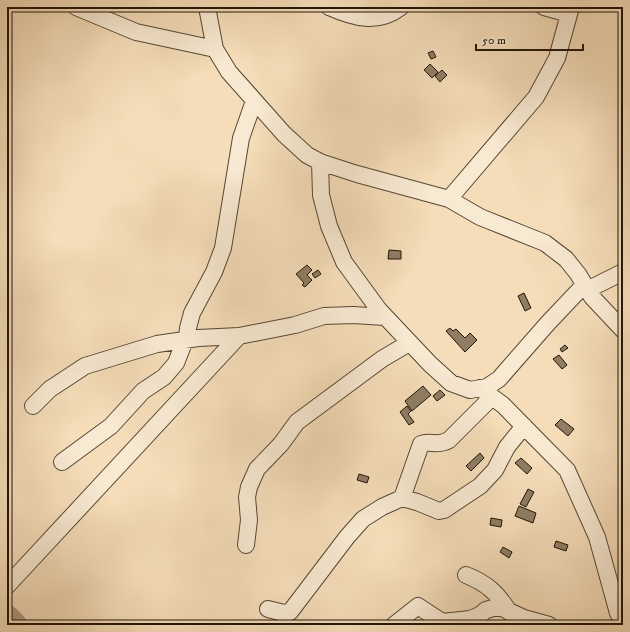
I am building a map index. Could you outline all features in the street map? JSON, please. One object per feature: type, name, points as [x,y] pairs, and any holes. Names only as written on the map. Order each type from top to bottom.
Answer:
[{"type":"street","points":[[76,7],[136,32],[215,49]]},
{"type":"street","points":[[207,7],[215,49],[229,72],[284,134],[307,155],[320,162],[449,199],[480,217],[545,243],[566,259],[592,297],[623,330]]},
{"type":"street","points":[[328,7],[362,18],[382,18],[390,15],[401,7]]},
{"type":"street","points":[[449,199],[536,97],[557,58],[570,11],[544,7]]},
{"type":"street","points":[[62,462],[111,426],[144,391],[164,377],[176,363],[186,340],[192,313],[214,272],[223,248],[241,138],[254,101]]},
{"type":"street","points":[[320,162],[321,195],[329,226],[344,262],[385,317],[409,343],[451,383],[470,390],[486,393],[503,406],[562,463],[572,478],[597,537],[619,599],[618,613],[623,623]]},
{"type":"street","points":[[402,498],[421,444],[426,442],[442,444],[449,440],[486,393],[487,387],[499,379],[548,323],[586,288],[623,272]]},
{"type":"street","points":[[33,406],[50,389],[85,366],[157,344],[239,336],[296,325],[324,316],[353,315],[385,317]]},
{"type":"street","points":[[7,586],[239,336]]},
{"type":"street","points":[[246,546],[249,520],[248,492],[257,469],[281,444],[297,422],[382,359],[409,343]]},
{"type":"street","points":[[268,609],[284,613],[290,612],[347,537],[363,519],[382,506],[402,498],[439,511],[444,510],[485,481],[494,470],[507,446],[524,426]]},
{"type":"street","points":[[466,575],[482,581],[492,589],[501,598],[509,612]]},
{"type":"street","points":[[394,625],[418,606],[442,622],[470,619],[480,615],[486,610],[493,608],[549,625]]},
{"type":"building","points":[[587,7],[595,7],[589,11]]},
{"type":"building","points":[[433,51],[436,57],[431,59],[428,53]]},
{"type":"building","points":[[430,64],[438,72],[432,78],[424,70]]},
{"type":"building","points":[[442,70],[447,75],[440,82],[435,76]]},
{"type":"building","points":[[389,250],[401,251],[401,259],[388,259]]},
{"type":"building","points":[[307,265],[312,270],[307,275],[312,280],[305,287],[302,285],[304,283],[296,274]]},
{"type":"building","points":[[318,270],[321,274],[315,278],[312,274]]},
{"type":"building","points":[[524,293],[531,308],[525,311],[518,296]]},
{"type":"building","points":[[450,328],[453,331],[456,329],[465,338],[470,333],[477,340],[465,352],[446,331]]},
{"type":"building","points":[[565,345],[568,348],[562,352],[560,349]]},
{"type":"building","points":[[559,355],[567,365],[562,369],[553,359]]},
{"type":"building","points":[[423,386],[431,395],[412,411],[405,401]]},
{"type":"building","points":[[440,390],[445,395],[437,401],[433,396]]},
{"type":"building","points":[[407,406],[411,411],[408,414],[414,422],[409,425],[400,412]]},
{"type":"building","points":[[561,419],[574,429],[568,436],[555,425]]},
{"type":"building","points":[[480,453],[484,458],[471,471],[466,466]]},
{"type":"building","points":[[521,458],[532,468],[527,474],[515,463]]},
{"type":"building","points":[[359,474],[369,477],[367,483],[357,480]]},
{"type":"building","points":[[528,489],[534,492],[526,507],[520,504]]},
{"type":"building","points":[[519,506],[536,513],[533,523],[515,516]]},
{"type":"building","points":[[491,518],[502,520],[501,527],[490,525]]},
{"type":"building","points":[[556,541],[568,545],[566,551],[554,547]]},
{"type":"building","points":[[503,547],[512,552],[509,558],[500,552]]},
{"type":"waterway","points":[[7,618],[14,625]]}]
